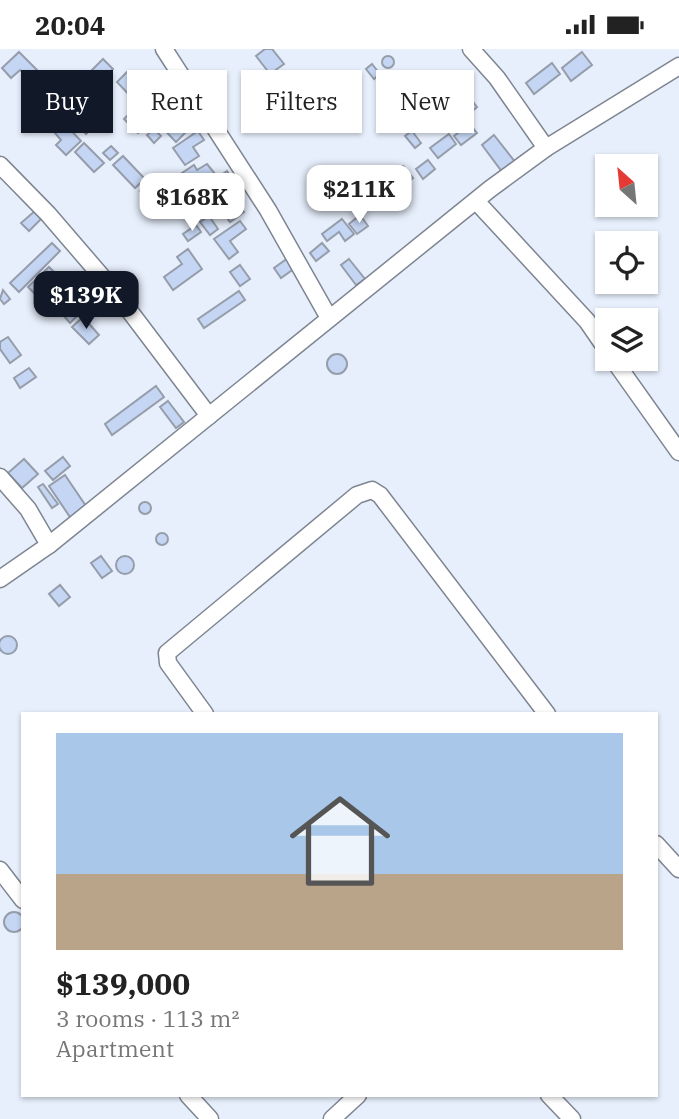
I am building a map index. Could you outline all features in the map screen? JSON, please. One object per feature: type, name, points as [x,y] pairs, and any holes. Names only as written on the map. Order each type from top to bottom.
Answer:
[{"type":"street","points":[[164,49],[268,210],[329,318]]},
{"type":"street","points":[[471,49],[512,98],[546,148]]},
{"type":"street","points":[[0,579],[49,545],[329,318],[546,148],[679,66]]},
{"type":"street","points":[[0,165],[48,214],[116,293],[209,416]]},
{"type":"street","points":[[476,201],[595,333]]},
{"type":"street","points":[[622,371],[679,452]]},
{"type":"street","points":[[0,477],[28,509],[49,545]]},
{"type":"street","points":[[204,712],[168,663],[167,653],[358,495],[372,490],[380,495],[545,712]]},
{"type":"street","points":[[658,846],[679,869]]},
{"type":"street","points":[[0,870],[21,897]]},
{"type":"street","points":[[190,1097],[210,1119]]},
{"type":"street","points":[[332,1119],[356,1097]]},
{"type":"street","points":[[551,1097],[572,1119]]},
{"type":"building","points":[[265,49],[272,49],[284,64],[276,70],[267,70],[256,56]]},
{"type":"building","points":[[19,52],[37,70],[20,70],[11,78],[2,68]]},
{"type":"building","points":[[582,52],[592,65],[571,81],[562,68]]},
{"type":"building","points":[[388,56],[394,62],[388,68],[382,62]]},
{"type":"building","points":[[103,59],[113,69],[112,70],[92,70]]},
{"type":"building","points":[[552,63],[560,74],[534,94],[526,83]]},
{"type":"building","points":[[372,64],[377,70],[376,77],[374,79],[366,69]]},
{"type":"building","points":[[127,72],[127,93],[117,82]]},
{"type":"building","points":[[474,129],[477,133],[461,145],[454,136],[458,133],[474,133]]},
{"type":"building","points":[[55,133],[73,133],[81,141],[66,155],[56,145],[61,140]]},
{"type":"building","points":[[158,133],[161,136],[154,143],[147,135]]},
{"type":"building","points":[[167,133],[185,133],[176,142]]},
{"type":"building","points":[[195,133],[199,133],[204,140],[193,147],[199,156],[185,165],[173,148]]},
{"type":"building","points":[[414,133],[421,143],[415,148],[405,136]]},
{"type":"building","points":[[449,134],[456,144],[438,158],[430,148]]},
{"type":"building","points":[[494,135],[516,163],[503,173],[482,145]]},
{"type":"building","points":[[84,143],[104,163],[94,172],[75,152]]},
{"type":"building","points":[[111,146],[118,153],[110,160],[103,153]]},
{"type":"building","points":[[123,156],[145,179],[135,188],[113,165]]},
{"type":"building","points":[[428,160],[435,169],[423,179],[416,169]]},
{"type":"building","points":[[207,164],[216,175],[194,191],[182,173],[194,165],[197,170]]},
{"type":"building","points":[[403,166],[413,178],[391,195],[381,182]]},
{"type":"building","points":[[227,171],[236,185],[221,196],[212,182]]},
{"type":"building","points":[[147,184],[154,192],[147,198],[140,191]]},
{"type":"building","points":[[177,191],[184,199],[175,207],[168,199]]},
{"type":"building","points":[[232,195],[244,212],[230,222],[218,205]]},
{"type":"building","points":[[205,199],[210,206],[197,216],[192,209]]},
{"type":"building","points":[[36,210],[43,217],[29,231],[21,223]]},
{"type":"building","points":[[360,215],[368,226],[357,234],[349,224]]},
{"type":"building","points":[[209,216],[218,229],[210,235],[200,222]]},
{"type":"building","points":[[342,219],[354,234],[345,241],[339,232],[327,241],[322,234]]},
{"type":"building","points":[[240,221],[246,229],[230,241],[238,252],[229,259],[214,239]]},
{"type":"building","points":[[196,225],[201,232],[188,241],[183,234]]},
{"type":"building","points":[[52,243],[60,251],[19,292],[10,283]]},
{"type":"building","points":[[322,243],[329,251],[316,261],[310,253]]},
{"type":"building","points":[[188,249],[202,269],[173,290],[164,277],[182,264],[177,257]]},
{"type":"building","points":[[288,258],[295,268],[281,278],[274,268]]},
{"type":"building","points":[[349,259],[365,279],[356,285],[341,265]]},
{"type":"building","points":[[240,265],[250,279],[240,286],[230,272]]},
{"type":"building","points":[[49,267],[57,275],[36,295],[28,287]]},
{"type":"building","points":[[53,283],[62,293],[46,309],[36,299]]},
{"type":"building","points":[[3,290],[10,299],[4,304],[0,299]]},
{"type":"building","points":[[239,291],[245,300],[204,328],[198,319]]},
{"type":"building","points":[[65,297],[80,313],[70,323],[55,306]]},
{"type":"building","points":[[83,317],[99,335],[89,344],[72,327]]},
{"type":"building","points":[[8,337],[21,355],[10,363],[0,349],[0,342]]},
{"type":"building","points":[[337,354],[344,357],[347,364],[344,371],[337,374],[330,371],[327,364],[330,357]]},
{"type":"building","points":[[29,368],[36,377],[20,388],[14,378]]},
{"type":"building","points":[[156,386],[164,397],[112,435],[105,424]]},
{"type":"building","points":[[168,401],[184,422],[176,428],[160,407]]},
{"type":"building","points":[[63,457],[70,466],[53,480],[45,471]]},
{"type":"building","points":[[24,459],[38,474],[22,488],[8,473]]},
{"type":"building","points":[[65,475],[88,509],[72,520],[49,486]]},
{"type":"building","points":[[43,484],[58,504],[52,508],[38,487]]},
{"type":"building","points":[[145,502],[151,508],[145,514],[139,508]]},
{"type":"building","points":[[162,533],[168,539],[162,545],[156,539]]},
{"type":"building","points":[[101,556],[112,571],[102,578],[91,563]]},
{"type":"building","points":[[121,556],[129,556],[134,565],[132,572],[121,574],[116,569],[116,561]]},
{"type":"building","points":[[60,585],[70,597],[59,606],[49,594]]},
{"type":"building","points":[[4,636],[12,636],[17,645],[15,652],[4,654],[-1,649],[-1,641]]},
{"type":"building","points":[[10,912],[18,912],[21,915],[21,929],[18,932],[10,932],[4,926],[4,918]]}]
